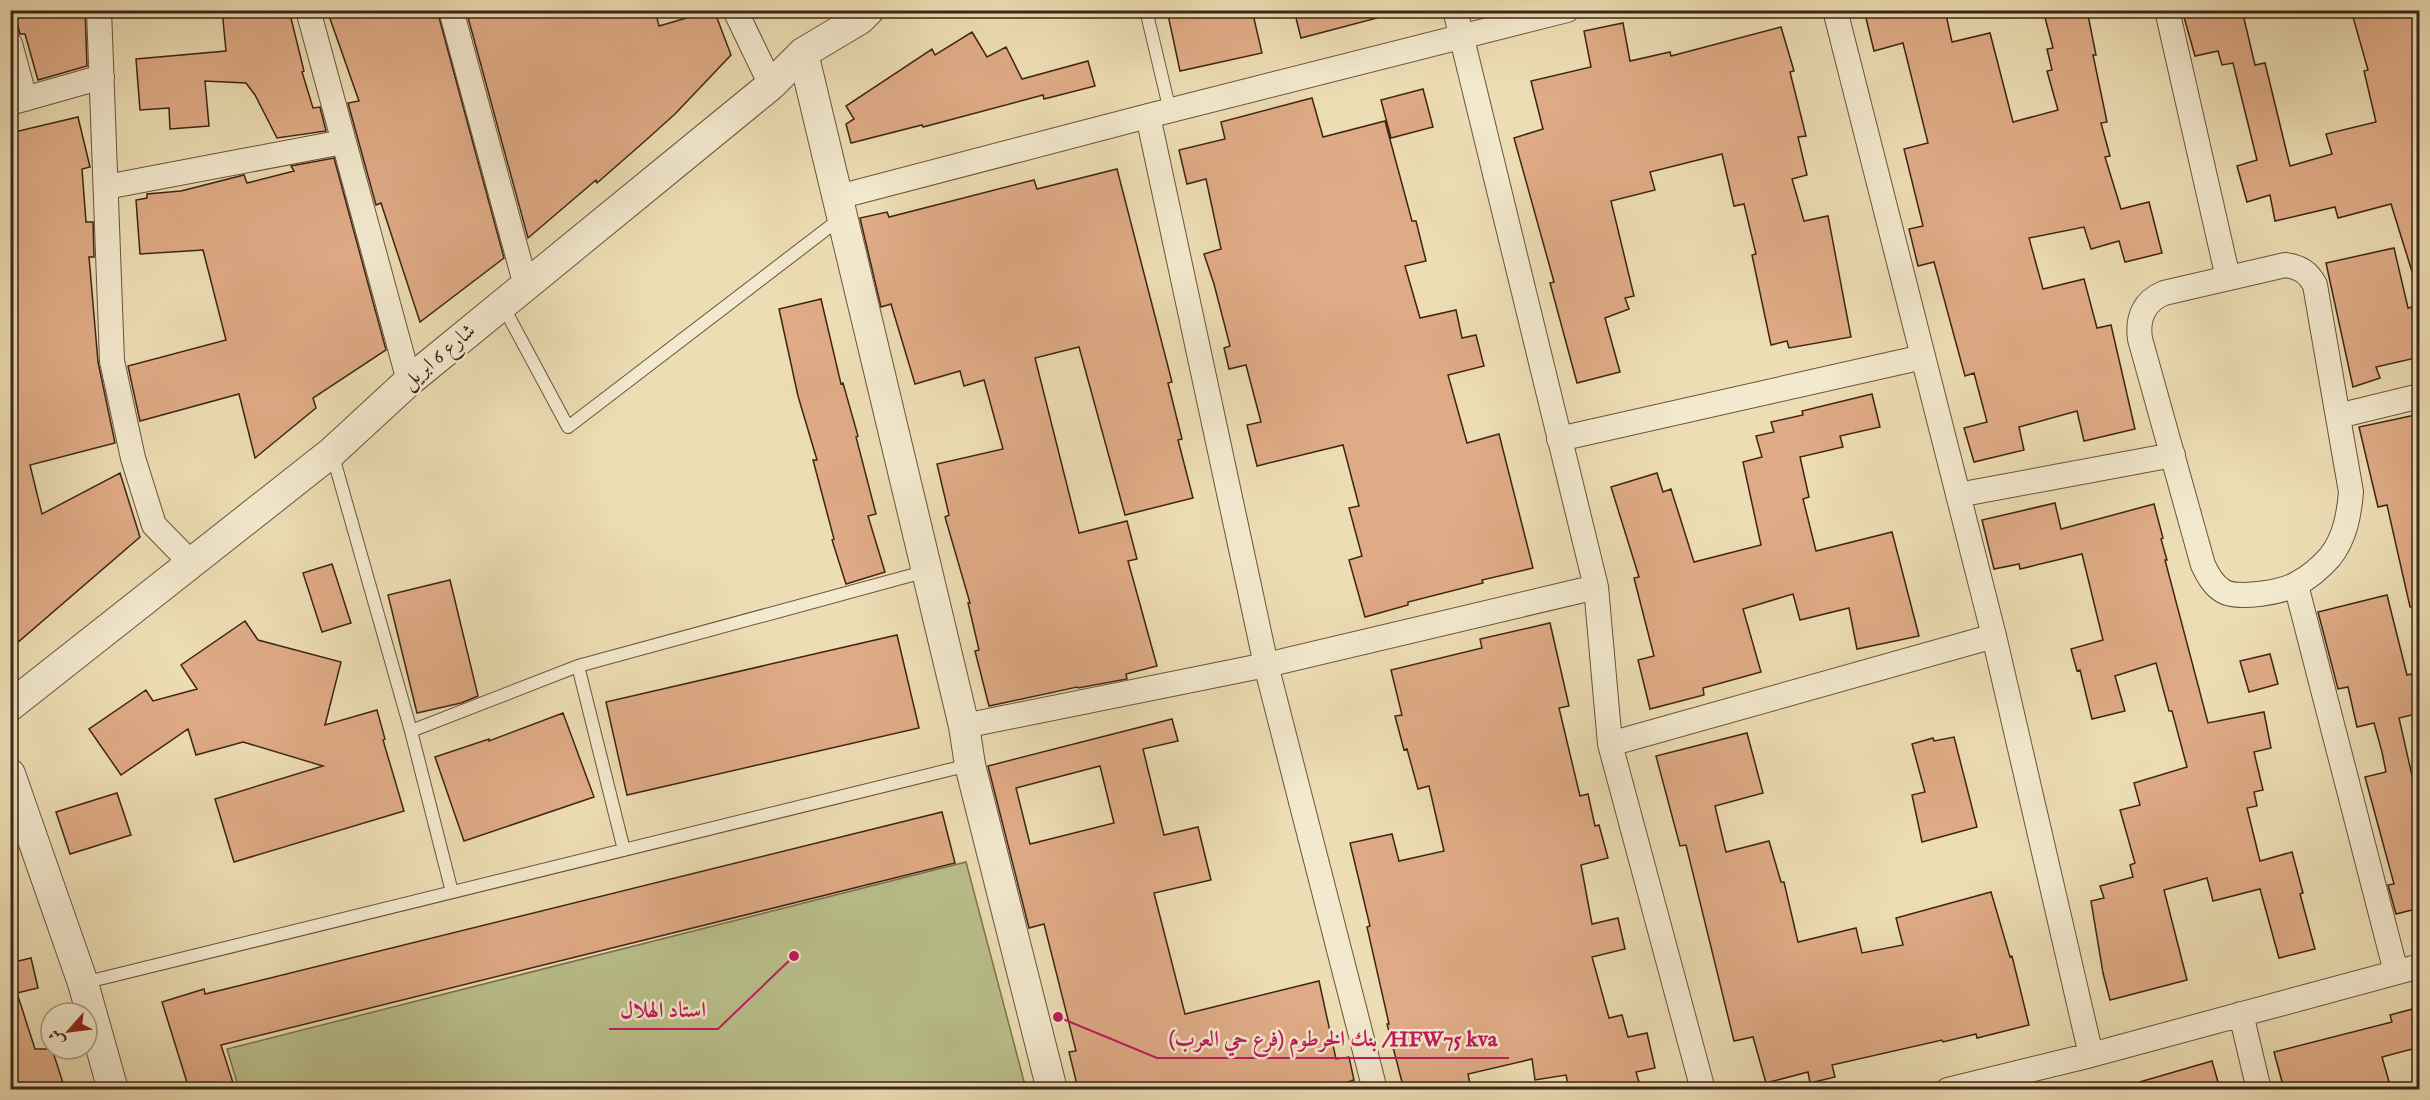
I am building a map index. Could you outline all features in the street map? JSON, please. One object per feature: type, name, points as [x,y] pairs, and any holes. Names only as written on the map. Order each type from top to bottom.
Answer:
[{"type":"street","points":[[99,10],[112,361],[133,458],[154,525],[192,564]]},
{"type":"street","points":[[308,10],[409,381]]},
{"type":"street","points":[[451,10],[525,286]]},
{"type":"street","points":[[735,10],[771,85]]},
{"type":"street","name":"شارع 6 ابريل","points":[[10,706],[332,452],[409,381],[771,85],[803,53],[860,19],[869,10]]},
{"type":"street","points":[[1455,10],[1596,587],[1610,744],[1703,1089]]},
{"type":"street","points":[[840,207],[1159,113],[1567,10]]},
{"type":"street","points":[[1835,10],[1994,636],[2091,1055]]},
{"type":"street","points":[[2167,10],[2228,278]]},
{"type":"street","points":[[10,44],[18,101],[102,77]]},
{"type":"street","points":[[803,53],[964,726],[970,765],[1052,1089]]},
{"type":"street","points":[[1159,113],[1266,665],[1375,1089]]},
{"type":"street","points":[[106,188],[343,142]]},
{"type":"street","points":[[2285,265],[2296,266],[2311,278],[2317,294],[2338,416],[2351,492],[2349,514],[2342,536],[2331,556],[2315,572],[2296,585],[2244,597],[2233,596],[2214,584],[2203,565],[2140,339],[2138,330],[2142,313],[2153,297],[2285,265]]},
{"type":"street","points":[[1559,439],[1923,357]]},
{"type":"street","points":[[2338,416],[2420,396]]},
{"type":"street","points":[[1958,495],[2172,455]]},
{"type":"street","points":[[2296,585],[2396,972]]},
{"type":"street","points":[[964,726],[1266,665],[1596,587]]},
{"type":"street","points":[[1610,744],[1994,636]]},
{"type":"street","points":[[10,774],[83,983],[113,1089]]},
{"type":"street","points":[[1948,1089],[2091,1055],[2420,966]]},
{"type":"street","points":[[2241,1014],[2259,1089]]},
{"type":"lane","points":[[1146,10],[1159,113]]},
{"type":"lane","points":[[502,305],[568,427],[840,207]]},
{"type":"lane","points":[[332,452],[411,731],[452,892]]},
{"type":"lane","points":[[411,731],[578,666],[927,571]]},
{"type":"lane","points":[[578,666],[624,850]]},
{"type":"lane","points":[[83,983],[970,765]]},
{"type":"green space","points":[[966,862],[1026,1089],[239,1089],[227,1049]]},
{"type":"building","points":[[14,10],[85,10],[87,66],[38,80],[25,34],[20,34]]},
{"type":"building","points":[[222,10],[289,10],[304,71],[302,72],[313,108],[320,107],[326,131],[277,138],[255,95],[246,83],[205,81],[209,126],[170,129],[169,108],[140,110],[136,59],[226,51]]},
{"type":"building","points":[[327,10],[437,10],[504,258],[420,322],[381,203],[376,205],[348,103],[359,101]]},
{"type":"building","points":[[466,10],[655,10],[659,26],[714,10],[731,55],[675,114],[597,183],[596,180],[528,238]]},
{"type":"building","points":[[1167,10],[1252,10],[1262,53],[1180,71]]},
{"type":"building","points":[[1294,10],[1376,10],[1377,18],[1301,38]]},
{"type":"building","points":[[1864,10],[1945,10],[1952,42],[1990,33],[2013,122],[2058,110],[2047,71],[2052,70],[2047,49],[2053,48],[2043,10],[2087,10],[2096,55],[2093,55],[2107,122],[2101,123],[2110,156],[2105,157],[2121,209],[2149,202],[2162,253],[2125,262],[2119,241],[2091,249],[2084,227],[2029,238],[2043,289],[2084,279],[2097,328],[2111,325],[2135,429],[2084,441],[2077,411],[2019,427],[2024,450],[1974,462],[1964,428],[1987,422],[1974,373],[1965,376],[1934,262],[1918,266],[1909,229],[1923,226],[1904,149],[1928,143],[1903,43],[1874,51]]},
{"type":"building","points":[[2182,10],[2242,10],[2255,65],[2265,63],[2290,166],[2332,154],[2326,134],[2376,122],[2364,71],[2368,70],[2351,10],[2420,10],[2420,40],[2415,41],[2420,63],[2420,278],[2414,278],[2391,204],[2338,218],[2335,207],[2275,221],[2270,195],[2247,202],[2237,166],[2257,160],[2233,63],[2222,65],[2218,51],[2195,56]]},
{"type":"building","points":[[1623,23],[1630,61],[1670,52],[1671,56],[1781,27],[1794,71],[1790,72],[1806,136],[1798,137],[1807,175],[1792,179],[1804,221],[1828,216],[1851,337],[1789,348],[1787,341],[1771,345],[1752,255],[1756,254],[1744,204],[1734,206],[1722,154],[1650,172],[1655,190],[1611,201],[1634,296],[1625,298],[1629,309],[1605,318],[1620,372],[1577,383],[1550,283],[1554,282],[1514,138],[1543,129],[1531,81],[1591,67],[1584,31]]},
{"type":"building","points":[[972,32],[987,57],[1006,47],[1022,79],[1088,61],[1095,86],[1044,99],[1043,95],[923,127],[922,125],[851,143],[846,124],[854,119],[846,106],[932,49],[935,55]]},
{"type":"building","points":[[1423,89],[1433,127],[1391,138],[1381,100]]},
{"type":"building","points":[[1312,98],[1323,137],[1385,121],[1412,221],[1416,221],[1426,261],[1405,266],[1420,318],[1456,310],[1462,338],[1476,335],[1484,366],[1448,375],[1467,443],[1499,434],[1533,568],[1482,580],[1483,583],[1408,602],[1408,605],[1365,617],[1349,560],[1362,556],[1349,508],[1359,506],[1343,445],[1257,466],[1247,425],[1261,422],[1246,365],[1229,369],[1224,348],[1230,346],[1204,254],[1221,249],[1206,179],[1187,184],[1179,150],[1225,139],[1221,122]]},
{"type":"building","points":[[78,117],[90,167],[82,169],[86,222],[93,222],[94,257],[89,257],[98,362],[115,443],[30,465],[42,514],[120,473],[140,537],[10,649],[10,133]]},
{"type":"building","points":[[334,158],[386,350],[313,398],[316,408],[255,458],[239,394],[140,421],[128,366],[226,340],[203,250],[140,254],[136,200],[147,198],[147,194],[181,191],[244,175],[247,183],[294,171],[291,166]]},
{"type":"building","points":[[1117,169],[1172,382],[1168,383],[1182,439],[1178,440],[1193,498],[1125,515],[1079,347],[1035,358],[1079,533],[1127,521],[1137,559],[1128,561],[1157,666],[1126,674],[1127,679],[989,706],[975,651],[979,650],[968,603],[970,603],[945,517],[949,515],[937,464],[1003,449],[984,380],[964,386],[960,371],[915,384],[891,304],[881,307],[860,218],[887,212],[889,217],[1034,180],[1037,189]]},
{"type":"building","points":[[2394,248],[2408,308],[2420,305],[2420,357],[2376,367],[2380,378],[2353,387],[2326,263]]},
{"type":"building","points":[[821,299],[841,384],[843,383],[858,436],[856,437],[876,514],[868,516],[885,572],[846,584],[832,540],[834,539],[813,460],[817,460],[798,396],[779,309]]},
{"type":"building","points":[[1872,394],[1880,427],[1840,436],[1843,447],[1800,457],[1809,497],[1803,499],[1816,551],[1892,532],[1919,636],[1857,649],[1849,608],[1800,620],[1793,594],[1743,609],[1761,672],[1703,688],[1704,695],[1650,709],[1638,660],[1654,656],[1634,578],[1639,577],[1611,487],[1657,473],[1663,492],[1671,489],[1694,562],[1761,545],[1743,462],[1762,457],[1756,436],[1774,432],[1771,422],[1803,415],[1802,411]]},
{"type":"building","points":[[2420,414],[2420,606],[2410,607],[2387,505],[2378,507],[2359,427]]},
{"type":"building","points":[[2055,503],[2061,529],[2154,504],[2163,538],[2161,539],[2167,560],[2165,560],[2208,723],[2264,712],[2271,748],[2254,752],[2263,790],[2254,792],[2257,806],[2247,808],[2260,861],[2292,852],[2303,893],[2300,894],[2315,949],[2279,958],[2260,889],[2213,901],[2207,878],[2164,890],[2187,980],[2110,1000],[2091,901],[2104,898],[2100,886],[2133,877],[2130,865],[2135,863],[2120,810],[2140,805],[2134,783],[2187,767],[2156,663],[2115,676],[2125,711],[2092,719],[2080,670],[2077,671],[2071,649],[2103,640],[2082,554],[2020,569],[2019,564],[1994,569],[1982,520]]},
{"type":"building","points":[[332,564],[351,623],[322,632],[303,573]]},
{"type":"building","points":[[450,580],[478,696],[461,703],[417,713],[388,595]]},
{"type":"building","points":[[2387,595],[2407,675],[2420,672],[2420,713],[2399,718],[2415,789],[2420,787],[2420,908],[2396,914],[2388,885],[2394,884],[2365,777],[2386,772],[2382,752],[2374,723],[2357,727],[2348,687],[2338,689],[2318,612]]},
{"type":"building","points":[[245,621],[258,640],[341,662],[325,725],[377,710],[385,739],[383,740],[404,811],[234,862],[215,799],[323,766],[243,742],[196,755],[188,729],[121,775],[89,729],[146,690],[153,701],[197,689],[181,665]]},
{"type":"building","points":[[1550,623],[1569,706],[1559,708],[1580,796],[1588,794],[1595,826],[1599,825],[1608,858],[1581,865],[1592,924],[1618,918],[1625,949],[1592,957],[1609,1018],[1622,1015],[1628,1037],[1647,1033],[1655,1068],[1636,1072],[1641,1089],[1569,1089],[1566,1075],[1535,1080],[1532,1059],[1468,1074],[1471,1089],[1411,1089],[1410,1084],[1403,1086],[1387,1024],[1389,1024],[1367,927],[1370,926],[1350,843],[1392,834],[1399,861],[1444,851],[1429,786],[1418,789],[1407,749],[1404,750],[1395,716],[1402,715],[1391,670],[1482,648],[1480,639]]},
{"type":"building","points":[[897,635],[919,728],[627,795],[606,702]]},
{"type":"building","points":[[2270,654],[2278,684],[2249,692],[2240,661]]},
{"type":"building","points":[[563,713],[594,797],[464,841],[435,757],[489,739],[489,741]]},
{"type":"building","points":[[1172,719],[1178,741],[1143,749],[1164,835],[1198,827],[1211,880],[1154,893],[1185,1014],[1319,981],[1336,1059],[1349,1057],[1354,1080],[1345,1083],[1346,1089],[1078,1089],[1069,1052],[1076,1051],[1044,924],[1029,928],[988,766]],"holes":[[[1100,766],[1114,823],[1030,844],[1016,788]]]},
{"type":"building","points":[[1747,733],[1763,793],[1715,806],[1726,852],[1769,841],[1781,882],[1784,882],[1798,942],[1856,928],[1862,953],[1903,945],[1896,918],[1991,892],[2010,957],[2012,956],[2029,1025],[1977,1038],[1976,1034],[1943,1042],[1942,1040],[1832,1065],[1835,1077],[1810,1083],[1808,1072],[1766,1083],[1753,1037],[1734,1041],[1686,845],[1680,846],[1656,756]]},
{"type":"building","points":[[1954,737],[1977,827],[1922,842],[1912,795],[1925,792],[1912,744],[1933,738],[1934,741]]},
{"type":"building","points":[[117,793],[131,835],[70,854],[56,812]]},
{"type":"building","points":[[942,812],[955,863],[221,1045],[235,1089],[189,1089],[162,1002],[204,989],[205,994]]},
{"type":"building","points":[[31,958],[38,988],[17,993],[35,1049],[39,1049],[39,1061],[56,1061],[65,1089],[10,1089],[10,963]]},
{"type":"building","points":[[2420,1007],[2420,1047],[2382,1057],[2391,1089],[2284,1089],[2274,1052],[2392,1022],[2390,1015]]},
{"type":"building","points":[[2212,1061],[2220,1089],[2137,1089],[2136,1083]]},
{"type":"place","name":"استاد الهلال","points":[[794,956]]},
{"type":"place","name":"بنك الخرطوم (فرع حي العرب) /HFW75 kva","points":[[1058,1017]]}]
